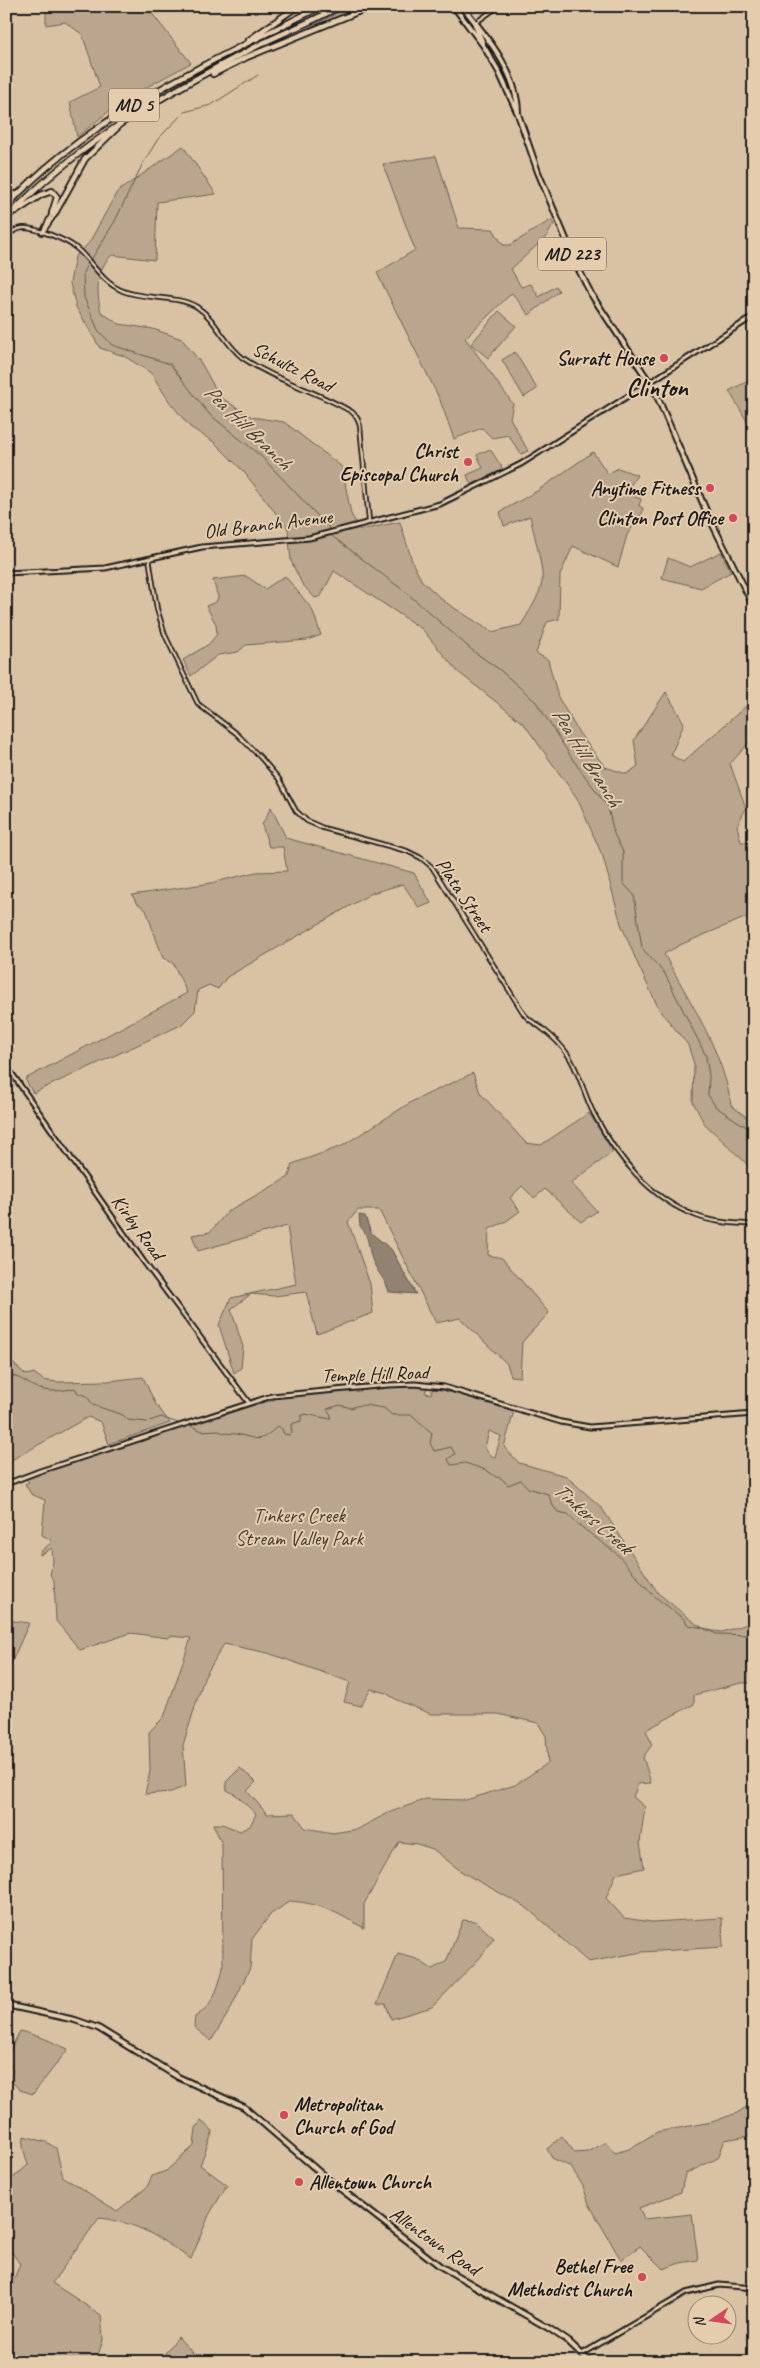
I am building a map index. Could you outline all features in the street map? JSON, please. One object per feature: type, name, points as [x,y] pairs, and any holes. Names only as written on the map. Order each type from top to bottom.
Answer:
[{"type":"highway","points":[[209,63],[249,40],[298,6]]},
{"type":"highway","name":"MD 5","points":[[6,207],[60,158],[121,113],[209,63],[322,6]]},
{"type":"highway","name":"MD 5","points":[[8,217],[42,184],[74,157],[127,119],[199,77],[340,6]]},
{"type":"highway","points":[[199,77],[372,6]]},
{"type":"highway","points":[[53,214],[85,159],[127,119]]},
{"type":"highway","points":[[6,200],[34,180]]},
{"type":"highway","points":[[8,217],[41,195],[52,191],[57,197],[53,214]]},
{"type":"main road","name":"MD 223","points":[[462,6],[501,62],[518,102],[518,114]]},
{"type":"main road","name":"MD 223","points":[[454,8],[489,54],[518,114],[540,178],[578,268],[591,294],[649,382],[669,420],[708,515],[754,607]]},
{"type":"main road","points":[[454,8],[469,21],[475,23],[489,54]]},
{"type":"main road","name":"Old Branch Avenue","points":[[6,573],[96,569],[202,547],[319,537],[369,521],[432,507],[521,464],[754,316]]},
{"type":"main road","name":"Kirby Road","points":[[6,1065],[139,1254],[249,1403]]},
{"type":"main road","name":"Temple Hill Road","points":[[6,1484],[249,1403],[284,1394],[405,1384],[444,1388],[561,1422],[590,1427],[754,1414]]},
{"type":"main road","name":"Allentown Road","points":[[6,2005],[76,2020],[98,2028],[178,2077],[244,2107],[324,2176],[440,2266],[550,2328],[590,2362]]},
{"type":"main road","points":[[582,2354],[686,2293],[719,2285],[754,2288]]},
{"type":"street","points":[[475,23],[499,6]]},
{"type":"street","points":[[42,233],[53,214]]},
{"type":"street","name":"Schultz Road","points":[[6,236],[16,230],[25,228],[42,233],[73,246],[102,278],[121,290],[146,298],[182,302],[196,306],[241,357],[352,412],[357,417],[360,426],[369,521]]},
{"type":"street","name":"Plata Street","points":[[148,558],[157,609],[164,635],[198,704],[236,733],[260,758],[279,779],[296,811],[307,821],[322,828],[407,851],[421,858],[432,867],[524,1014],[550,1035],[568,1055],[578,1072],[586,1096],[608,1136],[633,1170],[653,1190],[669,1202],[699,1217],[754,1225]]},
{"type":"green space","points":[[46,6],[146,6],[191,63],[123,100],[77,137],[70,102],[100,87],[82,34],[65,22],[46,25]]},
{"type":"green space","points":[[351,6],[363,6],[302,31]]},
{"type":"green space","points":[[183,146],[216,194],[157,202],[155,260],[112,255],[100,274],[98,297],[101,312],[119,324],[153,329],[182,339],[201,363],[220,397],[252,417],[284,422],[342,467],[351,514],[360,530],[400,522],[413,564],[422,581],[445,602],[492,632],[521,625],[541,588],[540,559],[530,516],[504,526],[500,512],[537,491],[593,452],[608,474],[618,468],[637,475],[629,488],[633,496],[641,499],[639,506],[643,508],[642,513],[627,535],[618,567],[573,546],[560,575],[559,619],[547,622],[536,653],[548,660],[558,697],[579,733],[605,767],[627,774],[638,766],[634,740],[666,692],[684,723],[671,755],[683,762],[754,699],[754,737],[730,764],[746,808],[737,826],[741,842],[754,842],[754,914],[682,944],[664,954],[695,1009],[713,1046],[721,1065],[731,1105],[754,1123],[754,1176],[750,1167],[704,1123],[693,1102],[694,1064],[688,1045],[659,1009],[639,967],[621,924],[603,857],[577,798],[524,724],[457,671],[422,629],[334,571],[321,596],[315,598],[302,584],[291,561],[288,529],[244,472],[214,442],[190,427],[169,401],[151,373],[124,356],[100,348],[76,307],[70,283],[75,256],[89,243],[117,192]]},
{"type":"green space","points":[[436,156],[459,228],[493,229],[503,245],[510,245],[551,220],[554,224],[546,237],[511,269],[521,287],[531,284],[539,297],[556,286],[559,291],[529,315],[512,293],[465,338],[513,404],[510,418],[528,451],[521,454],[508,435],[492,438],[482,428],[454,439],[440,400],[377,273],[415,250],[383,164]]},
{"type":"green space","points":[[499,311],[516,326],[488,358],[471,344]]},
{"type":"green space","points":[[515,352],[537,389],[524,397],[502,360]]},
{"type":"green space","points":[[754,378],[754,433],[729,391]]},
{"type":"green space","points":[[490,449],[503,469],[471,485],[467,475],[483,468],[477,455]]},
{"type":"green space","points":[[721,552],[731,572],[701,588],[662,578],[668,558],[690,567]]},
{"type":"green space","points":[[246,576],[265,589],[285,576],[312,609],[321,635],[307,640],[246,645],[238,652],[218,655],[191,676],[183,660],[209,644],[217,634],[216,624],[206,606],[216,602],[218,597],[213,580]]},
{"type":"green space","points":[[271,807],[286,838],[414,873],[431,903],[419,908],[403,884],[372,893],[227,977],[218,989],[209,985],[198,990],[195,1011],[181,1025],[33,1093],[25,1079],[187,993],[173,963],[163,958],[146,910],[136,902],[132,895],[211,883],[256,872],[287,871],[283,847],[269,847],[262,825]]},
{"type":"green space","points":[[473,1073],[480,1093],[526,1143],[541,1145],[589,1113],[613,1152],[571,1183],[597,1211],[581,1222],[545,1189],[534,1198],[522,1186],[510,1198],[520,1211],[505,1222],[489,1229],[488,1255],[502,1258],[549,1313],[522,1342],[520,1377],[511,1376],[507,1364],[460,1318],[436,1323],[379,1210],[358,1210],[348,1222],[370,1284],[373,1313],[317,1334],[306,1292],[274,1296],[251,1294],[231,1309],[243,1347],[241,1368],[234,1373],[219,1325],[231,1298],[296,1284],[287,1226],[198,1251],[192,1235],[210,1232],[228,1211],[289,1177],[292,1164],[342,1146],[413,1101]]},
{"type":"green space","points":[[6,1357],[26,1375],[34,1373],[43,1380],[57,1382],[108,1381],[143,1377],[155,1403],[170,1423],[109,1444],[101,1422],[88,1417],[8,1462]]},
{"type":"green space","name":"Tinkers Creek Stream Valley Park","points":[[392,1386],[427,1387],[425,1393],[431,1394],[433,1388],[443,1390],[514,1411],[504,1447],[519,1463],[566,1476],[601,1507],[658,1593],[706,1630],[722,1632],[754,1622],[754,1692],[751,1683],[741,1683],[694,1695],[694,1704],[646,1730],[652,1745],[643,1757],[651,1783],[638,1784],[633,1797],[645,1807],[640,1842],[644,1868],[616,1874],[606,1898],[624,1918],[652,1922],[722,1918],[723,1947],[642,1952],[588,1962],[527,1908],[462,1872],[433,1849],[417,1844],[399,1842],[364,1904],[364,1928],[320,1906],[290,1901],[271,1914],[252,1939],[250,1968],[230,2010],[211,2041],[194,2027],[195,2017],[214,1996],[223,1968],[222,1844],[213,1824],[222,1824],[240,1831],[250,1826],[256,1814],[236,1795],[227,1790],[226,1782],[240,1768],[256,1782],[247,1791],[267,1814],[294,1813],[305,1828],[333,1833],[358,1829],[388,1813],[426,1799],[466,1800],[515,1785],[548,1763],[546,1736],[538,1723],[498,1714],[431,1714],[397,1700],[386,1693],[371,1689],[361,1706],[344,1702],[350,1682],[268,1653],[224,1644],[204,1678],[183,1745],[186,1786],[171,1792],[145,1794],[150,1771],[149,1732],[164,1717],[191,1638],[171,1636],[168,1638],[131,1633],[80,1650],[56,1621],[54,1580],[50,1575],[53,1561],[52,1548],[40,1555],[40,1552],[51,1543],[51,1540],[42,1535],[45,1500],[31,1494],[25,1484],[29,1482],[26,1479],[51,1468],[240,1408],[274,1400],[274,1398]],"holes":[[[489,1431],[501,1436],[495,1457],[490,1456],[485,1448]]]},
{"type":"green space","points":[[6,1620],[29,1623],[6,1675]]},
{"type":"green space","points":[[463,1920],[475,1921],[494,1938],[479,1959],[432,2007],[391,2019],[386,2004],[377,2004],[398,1954],[417,1959],[432,1969],[446,1962]]},
{"type":"green space","points":[[20,2031],[43,2038],[68,2049],[33,2094],[20,2090],[9,2079],[13,2071],[6,2058]]},
{"type":"green space","points":[[754,2102],[754,2135],[725,2140],[718,2158],[685,2174],[681,2192],[639,2208],[644,2219],[692,2214],[698,2260],[680,2263],[663,2269],[640,2246],[621,2260],[589,2204],[583,2186],[571,2167],[552,2158],[547,2149],[562,2136],[575,2153],[587,2152],[606,2142],[615,2153],[629,2149],[657,2132],[712,2122],[737,2113]]},
{"type":"green space","points":[[201,2121],[213,2131],[200,2165],[227,2185],[209,2215],[191,2259],[138,2227],[99,2218],[52,2283],[101,2315],[103,2339],[96,2362],[6,2362],[6,2283],[14,2279],[20,2264],[6,2244],[6,2184],[28,2165],[23,2147],[24,2136],[46,2142],[56,2148],[63,2177],[117,2211],[147,2187],[152,2176],[166,2171],[194,2146],[196,2128]]},
{"type":"green space","points":[[178,2337],[201,2362],[158,2362]]},
{"type":"shaded area","points":[[359,1215],[365,1216],[371,1233],[391,1249],[416,1294],[389,1292],[372,1259],[366,1235],[360,1226]]},
{"type":"waterway","name":"Pea Hill Branch","points":[[91,260],[115,221],[143,163],[158,139],[184,112],[211,105],[258,75]]},
{"type":"waterway","name":"Pea Hill Branch","points":[[87,265],[83,272],[84,297],[98,330],[112,345],[170,364],[209,414],[261,456],[330,529]]},
{"type":"waterway","name":"Pea Hill Branch","points":[[332,536],[408,594],[473,651],[500,670],[536,702],[573,760],[608,807],[614,834],[623,852],[623,883],[634,895],[642,948],[665,974],[706,1056],[709,1076],[708,1095],[716,1107],[754,1132]]},
{"type":"waterway","name":"Tinkers Creek","points":[[6,1375],[18,1378],[44,1390],[60,1391],[75,1388],[78,1393],[87,1396],[93,1405],[123,1415],[128,1420],[147,1422],[161,1417],[178,1423]]},
{"type":"waterway","name":"Tinkers Creek","points":[[189,1425],[202,1431],[217,1430],[258,1439],[266,1436],[278,1426],[284,1434],[289,1435],[292,1433],[291,1424],[301,1421],[301,1416],[305,1414],[330,1419],[331,1415],[327,1409],[340,1405],[351,1408],[367,1405],[384,1408],[392,1415],[412,1415],[432,1433],[430,1443],[434,1451],[451,1447],[455,1454],[448,1459],[451,1465],[465,1463],[486,1470],[501,1478],[508,1485],[521,1480],[528,1488],[548,1494],[558,1512],[568,1514],[575,1522],[617,1554],[653,1595],[684,1619],[688,1625],[708,1629],[716,1634],[754,1635]]},
{"type":"place","name":"Surratt House","points":[[664,358]]},
{"type":"place","name":"Christ Episcopal Church","points":[[468,462]]},
{"type":"place","name":"Anytime Fitness","points":[[710,488]]},
{"type":"place","name":"Clinton Post Office","points":[[733,518]]},
{"type":"place","name":"Metropolitan Church of God","points":[[284,2115]]},
{"type":"place","name":"Allentown Church","points":[[299,2182]]},
{"type":"place","name":"Bethel Free Methodist Church","points":[[642,2277]]},
{"type":"district","name":"Clinton","points":[[657,388]]}]
